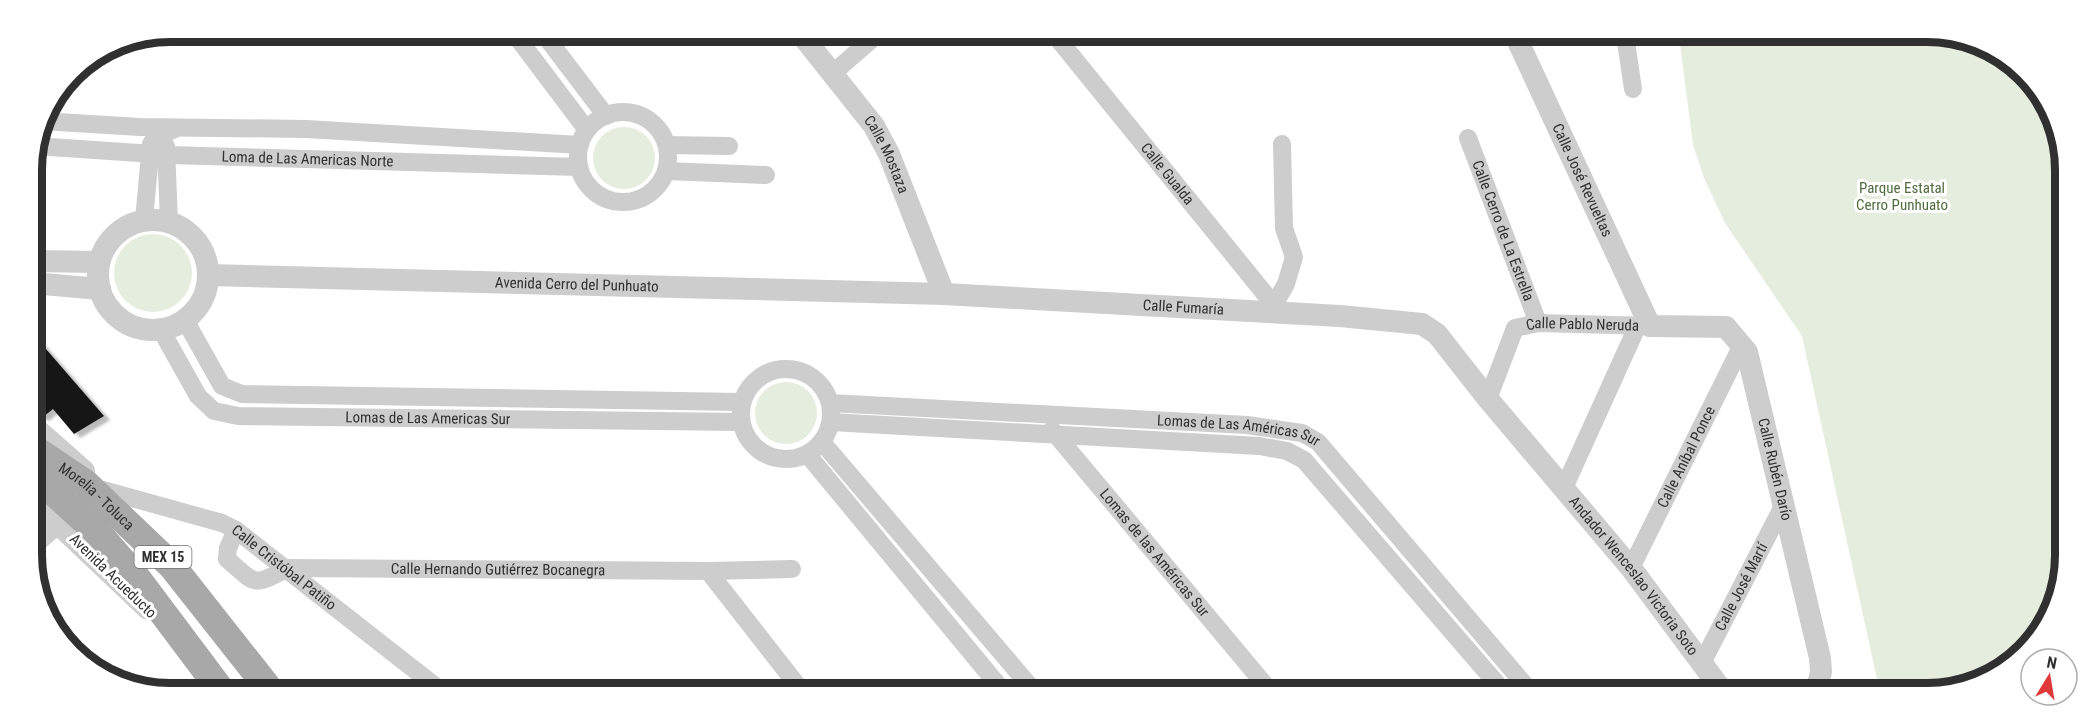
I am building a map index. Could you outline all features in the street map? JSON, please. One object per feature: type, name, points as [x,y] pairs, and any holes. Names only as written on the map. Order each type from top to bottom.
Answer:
[{"type":"main road","name":"Morelia - Toluca","points":[[42,454],[85,483],[172,566],[264,683]]},
{"type":"main road","name":"Morelia - Toluca","points":[[42,482],[97,532],[135,577],[215,683]]},
{"type":"street","points":[[520,42],[583,137]]},
{"type":"street","points":[[550,42],[606,116]]},
{"type":"street","name":"Calle Mostaza","points":[[807,42],[874,126],[889,154],[944,294]]},
{"type":"street","points":[[833,73],[869,42]]},
{"type":"street","name":"Calle Gualda","points":[[1060,42],[1277,310]]},
{"type":"street","name":"Calle José Revueltas","points":[[1518,42],[1643,327]]},
{"type":"street","points":[[1626,42],[1633,89]]},
{"type":"street","points":[[631,113],[643,117],[654,124],[667,145],[667,171],[660,184],[649,195],[636,201],[621,203],[607,200],[594,192],[584,180],[579,167],[583,137],[606,116],[631,113]]},
{"type":"street","name":"Loma de Las Americas Norte","points":[[52,122],[140,127],[583,137]]},
{"type":"street","points":[[140,127],[165,143],[169,155],[169,222]]},
{"type":"street","points":[[144,220],[148,154],[151,144],[156,137],[186,127]]},
{"type":"street","points":[[303,157],[306,129]]},
{"type":"street","name":"Calle Cerro de La Estrella","points":[[1468,138],[1538,323]]},
{"type":"street","points":[[1277,310],[1294,256],[1284,228],[1282,144]]},
{"type":"street","points":[[667,145],[729,146]]},
{"type":"street","name":"Loma de Las Americas Norte","points":[[44,147],[169,155],[303,157],[579,167]]},
{"type":"street","points":[[667,171],[766,175]]},
{"type":"street","points":[[144,220],[169,222],[185,229],[198,242],[206,258],[209,275],[206,293],[198,308],[185,320],[161,330],[137,327],[116,316],[106,303],[100,289],[99,262],[105,247],[115,234],[128,225],[144,220]]},
{"type":"street","points":[[42,261],[99,262]]},
{"type":"street","name":"Avenida Cerro del Punhuato","points":[[209,275],[944,294]]},
{"type":"street","points":[[42,284],[100,289]]},
{"type":"street","name":"Calle Fumaría","points":[[944,294],[1277,310],[1422,324]]},
{"type":"street","name":"Lomas de Las Americas Sur","points":[[185,320],[222,386],[242,394],[741,402]]},
{"type":"street","name":"Calle Pablo Neruda","points":[[1488,399],[1515,328],[1538,323],[1643,327]]},
{"type":"street","name":"Andador Wenceslao Victoria Soto","points":[[1422,324],[1437,334],[1488,399],[1631,567],[1716,683]]},
{"type":"street","points":[[1643,327],[1726,327],[1742,345]]},
{"type":"street","name":"Andador Wenceslao Victoria Soto","points":[[1564,488],[1643,327]]},
{"type":"street","name":"Lomas de Las Americas Sur","points":[[161,330],[198,396],[214,411],[238,416],[741,422]]},
{"type":"street","name":"Calle Rubén Darío","points":[[1742,345],[1747,352],[1782,508],[1820,658],[1821,672],[1818,683]]},
{"type":"street","name":"Calle Aníbal Ponce","points":[[1631,567],[1742,345]]},
{"type":"street","points":[[793,369],[817,380],[830,403],[831,422],[822,442],[807,454],[786,459],[765,454],[745,435],[741,422],[741,402],[746,390],[766,372],[793,369]]},
{"type":"street","points":[[491,399],[492,419]]},
{"type":"street","name":"Lomas de Las Américas Sur","points":[[830,403],[1247,424],[1302,433],[1318,442],[1523,683]]},
{"type":"street","name":"Lomas de las Américas Sur","points":[[1041,414],[1056,436],[1263,683]]},
{"type":"street","name":"Lomas de Las Américas Sur","points":[[831,422],[1259,446],[1287,451],[1304,460],[1496,683]]},
{"type":"street","points":[[42,434],[103,490],[196,586],[278,683]]},
{"type":"street","points":[[822,442],[1027,683]]},
{"type":"street","points":[[807,454],[997,683]]},
{"type":"street","name":"Calle Cristóbal Patiño","points":[[103,490],[222,523],[236,530],[288,568],[432,683]]},
{"type":"street","name":"Avenida Acueducto","points":[[42,508],[191,652]]},
{"type":"street","name":"Calle José Martí","points":[[1701,665],[1782,508]]},
{"type":"street","points":[[42,539],[59,524]]},
{"type":"street","points":[[236,530],[228,548],[228,560],[254,582],[262,582],[288,568]]},
{"type":"street","name":"Calle Hernando Gutiérrez Bocanegra","points":[[288,568],[708,571],[792,569]]},
{"type":"street","points":[[708,571],[796,683]]},
{"type":"street","points":[[1433,610],[1448,596]]},
{"type":"street","points":[[977,658],[995,644]]},
{"type":"green space","name":"Parque Estatal Cerro Punhuato","points":[[1680,42],[1944,43],[1976,52],[2005,68],[2029,92],[2038,106],[2053,145],[2055,162],[2054,572],[2042,612],[2029,633],[2005,657],[1991,666],[1960,679],[1944,682],[1878,683],[1802,336],[1725,223],[1704,178],[1693,145]]},
{"type":"green space","points":[[624,127],[636,129],[646,136],[653,146],[655,158],[653,170],[646,180],[636,187],[624,189],[612,187],[602,180],[595,170],[593,158],[595,146],[602,136],[612,129]]},
{"type":"green space","points":[[153,234],[168,237],[181,245],[189,258],[192,273],[189,288],[181,301],[168,309],[153,312],[138,309],[125,301],[117,288],[114,273],[117,258],[125,245],[138,237]]},
{"type":"green space","points":[[786,382],[798,384],[808,391],[815,401],[817,413],[815,425],[808,435],[798,442],[786,444],[774,442],[764,435],[757,425],[755,413],[757,401],[764,391],[774,384]]},
{"type":"building","points":[[42,344],[104,416],[74,434],[53,409],[43,417]]}]
